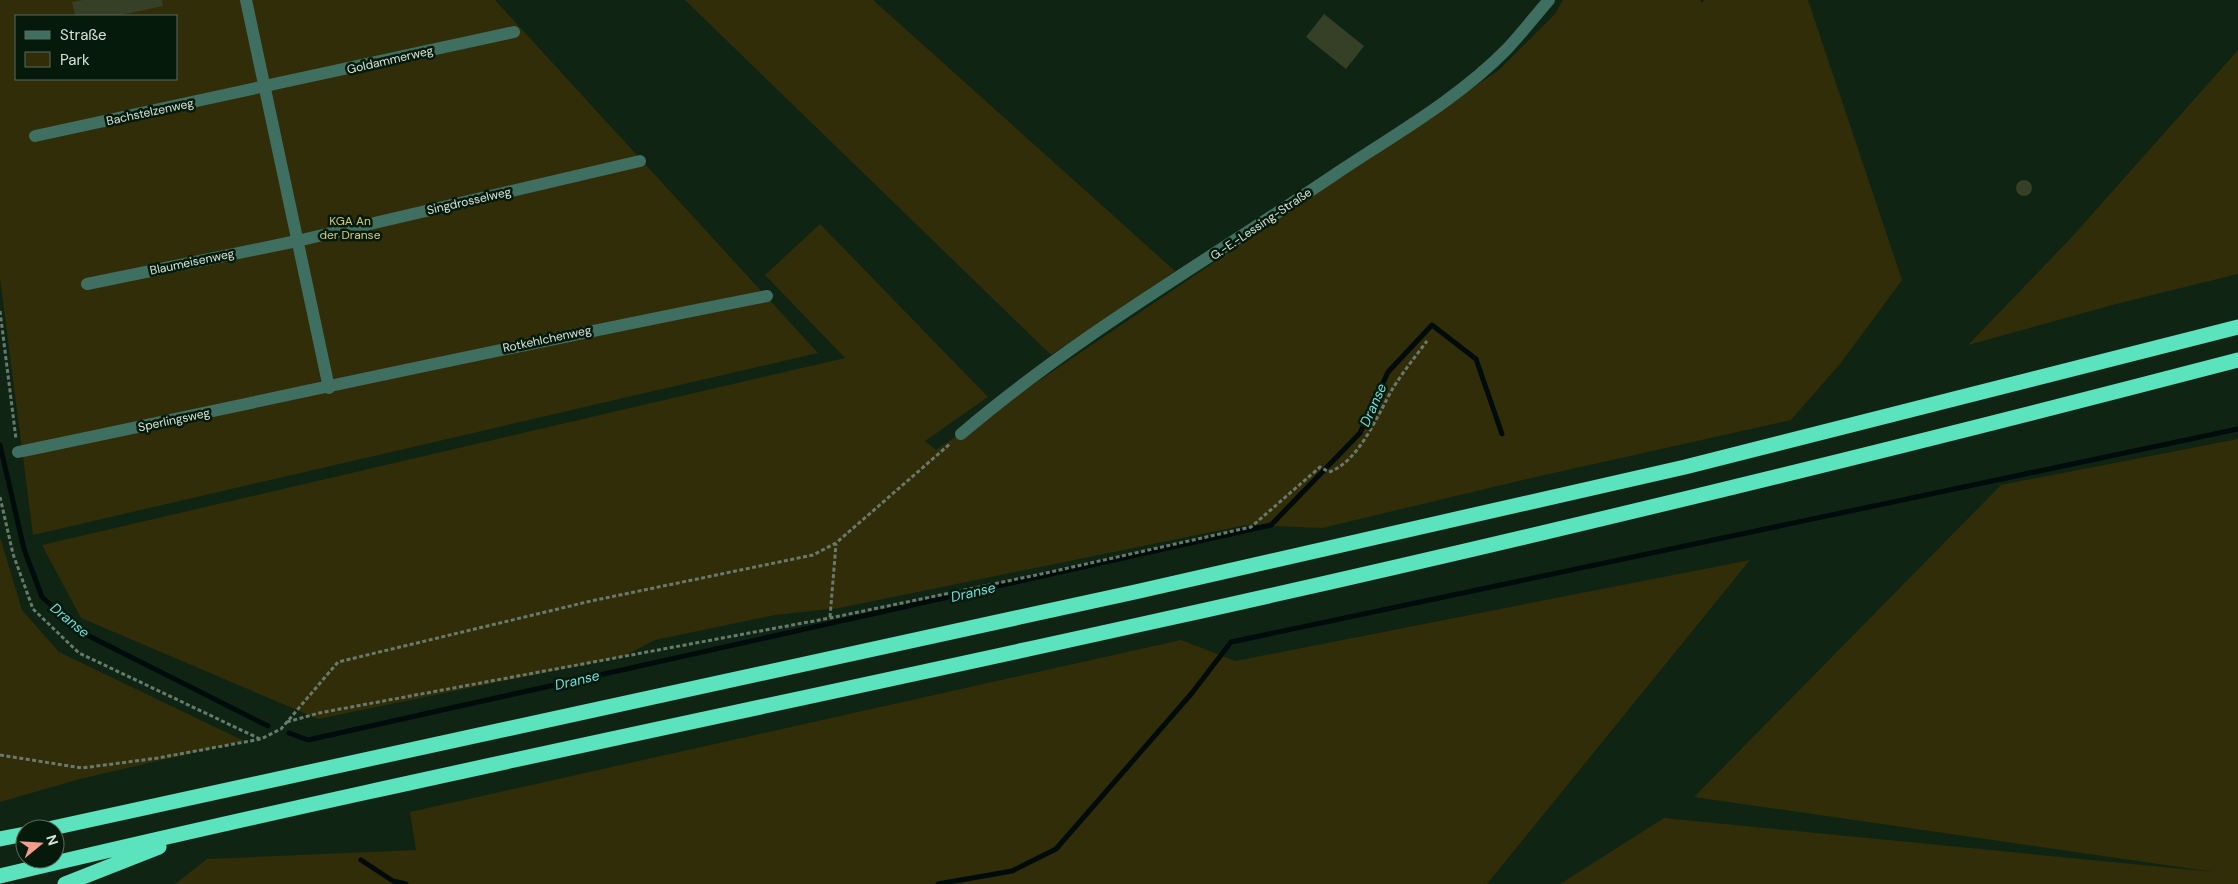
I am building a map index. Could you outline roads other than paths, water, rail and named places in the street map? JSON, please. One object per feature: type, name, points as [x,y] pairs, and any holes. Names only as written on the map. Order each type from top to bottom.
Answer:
[{"type":"highway","points":[[65,825],[1135,592],[1675,469],[2238,327]]},
{"type":"highway","points":[[0,876],[215,825],[1130,627],[1649,508],[2238,360]]},
{"type":"highway","points":[[65,884],[215,825]]},
{"type":"highway","points":[[0,840],[15,836]]},
{"type":"street","points":[[246,0],[329,388]]},
{"type":"street","name":"G.-E.-Lessing-Straße","points":[[961,434],[1082,341],[1235,242],[1456,93],[1507,49],[1549,0]]},
{"type":"street","name":"Goldammerweg","points":[[265,87],[514,32]]},
{"type":"street","name":"Bachstelzenweg","points":[[35,136],[265,87]]},
{"type":"street","name":"Singdrosselweg","points":[[297,241],[640,161]]},
{"type":"street","name":"Blaumeisenweg","points":[[87,284],[297,241]]},
{"type":"street","name":"Rotkehlchenweg","points":[[329,388],[530,342],[766,296]]},
{"type":"street","name":"Sperlingsweg","points":[[18,452],[329,388]]},
{"type":"waterway","name":"Dranse","points":[[289,733],[308,740],[1271,525],[1360,433],[1388,372],[1432,325],[1476,359],[1502,434]]},
{"type":"waterway","points":[[938,884],[1012,871],[1056,849],[1192,693],[1231,642],[2238,429]]},
{"type":"waterway","name":"Dranse","points":[[0,445],[24,549],[42,597],[81,632],[268,726]]},
{"type":"waterway","points":[[361,860],[393,881],[406,884]]},
{"type":"park label","name":"KGA An der Dranse","points":[[350,228]]}]
